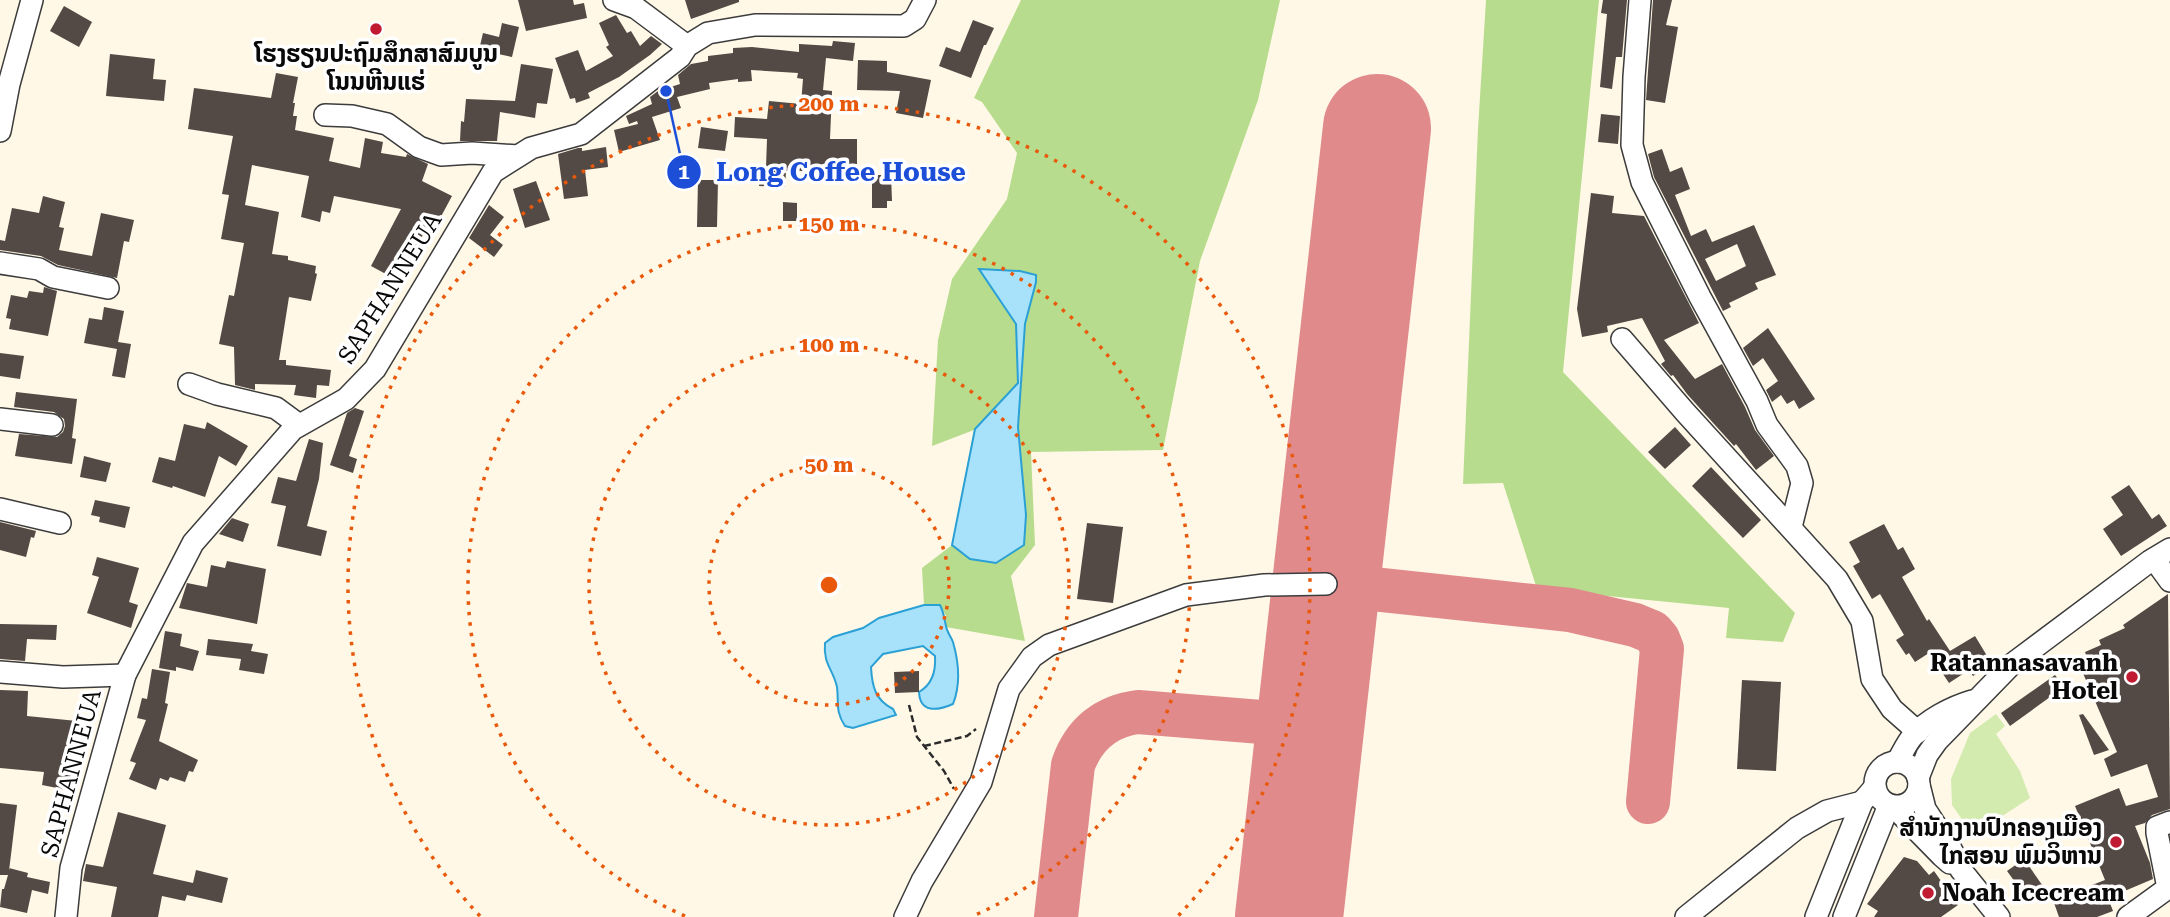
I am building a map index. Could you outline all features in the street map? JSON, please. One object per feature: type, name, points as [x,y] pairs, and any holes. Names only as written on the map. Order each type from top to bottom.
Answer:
[{"type":"street","points":[[0,131],[5,83],[32,0]]},
{"type":"street","points":[[614,0],[636,8],[687,47]]},
{"type":"street","name":"SAPHANNEUA","points":[[66,917],[71,868],[125,675],[193,543],[293,429],[346,398],[375,369],[493,172],[531,148],[581,134],[680,57],[687,47],[708,33],[755,25],[904,26],[915,19],[925,0]]},
{"type":"street","points":[[1640,0],[1634,77],[1632,145],[1635,158],[1642,182],[1725,346],[1757,401],[1767,425],[1797,466],[1802,482],[1791,527]]},
{"type":"street","points":[[325,116],[352,116],[387,124],[419,147],[441,155],[472,153],[518,156]]},
{"type":"street","points":[[0,263],[39,269],[53,277],[108,288]]},
{"type":"street","points":[[1622,339],[1837,579],[1861,621],[1872,679],[1892,709],[1918,732]]},
{"type":"street","points":[[189,384],[217,394],[276,408],[299,425]]},
{"type":"street","points":[[0,419],[52,425]]},
{"type":"street","points":[[0,509],[60,523]]},
{"type":"street","points":[[1891,806],[1909,802],[1914,797],[1927,755],[1937,741],[2011,665],[2165,555],[2170,581]]},
{"type":"street","points":[[905,917],[922,881],[981,782],[1009,689],[1032,657],[1049,645],[1186,596],[1264,585],[1326,584]]},
{"type":"street","points":[[0,672],[63,677],[125,675]]},
{"type":"street","points":[[1816,917],[1878,773],[1883,767],[1897,762],[1918,732],[1957,705],[1977,700]]},
{"type":"street","points":[[1897,762],[1910,766],[1918,781],[1925,809],[1961,870],[1999,917]]},
{"type":"street","points":[[1686,917],[1815,815],[1868,794],[1877,794],[1942,856],[1961,870]]},
{"type":"street","points":[[1844,917],[1891,806]]},
{"type":"street","points":[[2128,917],[2168,888],[2157,827],[2170,822]]},
{"type":"path","points":[[909,705],[917,737],[944,771],[955,795]]},
{"type":"path","points":[[924,746],[967,736],[979,727]]},
{"type":"green space","points":[[1021,0],[1280,0],[1258,100],[1200,261],[1163,450],[1031,452],[1035,545],[1011,576],[1025,641],[946,627],[946,616],[940,605],[924,605],[922,568],[952,545],[974,430],[932,446],[938,340],[952,279],[1007,199],[1017,153],[982,102],[974,98]]},
{"type":"green space","points":[[1486,0],[1599,0],[1563,372],[1795,613],[1783,642],[1726,638],[1729,608],[1537,589],[1503,483],[1463,484]]},
{"type":"green space","points":[[1996,714],[2005,726],[1996,734],[2020,771],[2030,798],[1973,835],[1952,805],[1951,779],[1970,733]]},
{"type":"water","points":[[979,269],[1020,271],[1036,275],[1025,324],[1018,427],[1026,515],[1024,545],[996,563],[970,559],[952,545],[975,429],[1018,383],[1016,324]]},
{"type":"water","points":[[924,605],[940,605],[953,642],[958,673],[953,704],[935,709],[922,704],[919,692],[930,681],[935,662],[935,656],[923,646],[883,654],[871,667],[872,680],[878,697],[893,709],[896,715],[853,728],[845,726],[839,711],[837,687],[827,661],[825,643],[833,637],[863,628],[879,618]]},
{"type":"building","points":[[518,0],[573,0],[574,5],[584,3],[587,18],[526,31]]},
{"type":"building","points":[[685,0],[739,0],[739,2],[691,19]]},
{"type":"building","points":[[1603,0],[1627,0],[1622,57],[1616,57],[1612,89],[1600,87],[1607,14],[1601,13]]},
{"type":"building","points":[[1653,0],[1672,0],[1666,25],[1678,27],[1665,103],[1646,100]]},
{"type":"building","points":[[64,6],[92,22],[79,47],[50,31]]},
{"type":"building","points":[[616,15],[627,33],[631,31],[640,46],[651,36],[662,44],[619,77],[588,93],[590,98],[576,103],[575,98],[570,99],[555,58],[578,50],[586,71],[613,56],[606,47],[609,45],[599,23]]},
{"type":"building","points":[[973,20],[994,28],[971,78],[939,66],[946,47],[960,52]]},
{"type":"building","points":[[502,23],[519,27],[512,57],[479,50],[483,33],[499,37]]},
{"type":"building","points":[[833,41],[855,43],[853,61],[826,58],[823,90],[832,91],[830,139],[857,139],[857,164],[822,164],[822,171],[786,171],[785,187],[759,186],[760,167],[766,167],[767,139],[734,137],[735,117],[767,119],[769,101],[801,104],[803,79],[797,78],[798,73],[751,70],[752,81],[738,82],[738,79],[709,83],[710,89],[677,97],[681,108],[652,117],[660,140],[619,152],[614,130],[638,124],[637,121],[629,124],[626,116],[652,104],[650,97],[658,91],[680,84],[678,75],[691,64],[708,61],[708,56],[733,53],[733,48],[752,47],[799,52],[799,44],[832,46]]},
{"type":"building","points":[[110,54],[155,59],[153,79],[166,80],[164,101],[106,96]]},
{"type":"building","points":[[858,60],[887,61],[887,72],[931,80],[923,118],[896,113],[900,91],[857,90]]},
{"type":"building","points":[[521,64],[553,69],[547,104],[537,103],[535,118],[500,112],[497,141],[460,141],[466,99],[515,101]]},
{"type":"building","points":[[276,73],[298,77],[293,103],[293,116],[297,116],[295,130],[334,138],[329,161],[360,168],[365,138],[383,142],[381,153],[406,157],[407,154],[428,164],[422,181],[452,196],[437,224],[431,221],[397,280],[371,266],[401,209],[334,196],[330,213],[322,211],[320,222],[301,217],[309,176],[252,165],[245,205],[279,212],[272,254],[288,256],[288,260],[316,266],[317,274],[311,301],[289,297],[279,360],[286,360],[286,365],[331,370],[329,386],[317,385],[316,398],[294,395],[296,385],[255,384],[255,390],[235,385],[234,347],[219,344],[229,295],[234,296],[244,243],[221,239],[229,195],[222,194],[233,136],[188,129],[194,88],[271,98]]},
{"type":"building","points":[[1601,114],[1620,116],[1618,144],[1598,142]]},
{"type":"building","points":[[701,127],[728,131],[725,151],[698,148]]},
{"type":"building","points":[[606,147],[608,167],[585,170],[588,196],[564,199],[558,154],[578,148],[582,148],[582,151]]},
{"type":"building","points":[[1662,149],[1670,172],[1682,167],[1690,189],[1675,195],[1691,236],[1706,229],[1712,242],[1754,225],[1776,275],[1755,283],[1758,289],[1729,303],[1731,307],[1723,311],[1654,177],[1648,154]],"holes":[[[1737,244],[1746,266],[1716,281],[1705,259]]]},
{"type":"building","points":[[872,175],[891,175],[892,201],[887,201],[887,208],[872,208]]},
{"type":"building","points":[[698,180],[718,180],[717,227],[697,227]]},
{"type":"building","points":[[536,181],[550,220],[525,228],[513,189]]},
{"type":"building","points":[[1591,193],[1614,196],[1612,213],[1644,216],[1699,323],[1664,340],[1695,379],[1722,364],[1755,430],[1774,456],[1756,470],[1736,444],[1734,446],[1661,364],[1665,361],[1642,318],[1607,326],[1608,332],[1582,337],[1577,309]]},
{"type":"building","points":[[43,196],[65,202],[59,227],[64,228],[59,250],[92,256],[101,213],[134,220],[129,242],[124,241],[117,278],[58,265],[41,256],[0,250],[0,240],[5,241],[12,208],[39,213]]},
{"type":"building","points":[[783,202],[797,203],[797,221],[783,221]]},
{"type":"building","points":[[489,205],[504,217],[490,235],[503,245],[494,257],[469,238]]},
{"type":"building","points":[[44,287],[57,291],[48,336],[9,329],[11,319],[6,318],[11,295],[27,298],[29,291],[43,293]]},
{"type":"building","points":[[104,307],[124,311],[118,342],[131,344],[125,378],[112,376],[117,349],[84,343],[89,318],[102,320]]},
{"type":"building","points":[[1768,328],[1815,399],[1799,409],[1794,400],[1787,404],[1781,395],[1772,402],[1766,390],[1778,381],[1763,358],[1753,366],[1743,348]]},
{"type":"building","points":[[0,353],[24,356],[20,379],[0,376]]},
{"type":"building","points":[[16,392],[77,399],[72,464],[15,456],[19,434],[57,437],[65,426],[64,419],[54,412],[14,407]]},
{"type":"building","points":[[355,408],[364,411],[349,456],[357,459],[353,473],[330,465],[347,413]]},
{"type":"building","points":[[207,422],[248,446],[236,466],[219,456],[205,497],[152,482],[159,457],[175,461],[184,424],[205,429]]},
{"type":"building","points":[[1675,427],[1691,445],[1665,469],[1648,452]]},
{"type":"building","points":[[309,439],[323,443],[319,479],[307,526],[327,531],[321,556],[277,546],[286,506],[271,503],[278,477],[296,481]]},
{"type":"building","points":[[84,456],[111,463],[106,482],[80,477]]},
{"type":"building","points":[[1711,467],[1761,520],[1743,538],[1692,486]]},
{"type":"building","points":[[2129,485],[2152,519],[2159,514],[2167,526],[2121,556],[2103,529],[2123,515],[2111,497]]},
{"type":"building","points":[[95,500],[130,507],[125,528],[99,522],[100,517],[91,515]]},
{"type":"building","points":[[232,518],[249,524],[243,542],[219,534]]},
{"type":"building","points":[[0,522],[36,531],[34,538],[31,537],[26,557],[0,550]]},
{"type":"building","points":[[1087,523],[1123,527],[1113,603],[1077,599]]},
{"type":"building","points":[[1884,524],[1898,550],[1903,547],[1915,569],[1902,577],[1927,621],[1929,619],[1950,651],[1975,636],[1992,664],[1973,676],[1969,670],[1949,683],[1929,653],[1915,662],[1909,653],[1906,655],[1896,640],[1904,635],[1880,594],[1872,599],[1853,566],[1860,562],[1849,542]]},
{"type":"building","points":[[97,557],[139,568],[129,602],[138,605],[131,628],[87,613],[99,577],[92,575]]},
{"type":"building","points":[[227,561],[266,569],[257,624],[179,608],[187,583],[207,587],[211,565],[225,568]]},
{"type":"building","points":[[2168,594],[2170,809],[2152,815],[2145,823],[2135,826],[2150,863],[2153,879],[2108,898],[2113,911],[2097,917],[2059,917],[2053,900],[2105,880],[2075,806],[2119,788],[2126,806],[2158,797],[2147,764],[2111,777],[2104,759],[2117,752],[2079,664],[2088,660],[2085,652],[2101,645],[2099,640],[2125,628],[2123,625]]},
{"type":"building","points":[[0,624],[57,625],[56,640],[27,639],[25,661],[0,659]]},
{"type":"building","points":[[165,631],[182,634],[180,646],[199,651],[193,671],[176,667],[176,671],[159,668]]},
{"type":"building","points":[[208,639],[253,644],[251,651],[268,654],[264,674],[239,670],[241,659],[206,655]]},
{"type":"building","points":[[152,669],[170,672],[165,703],[168,704],[159,741],[198,760],[193,772],[189,771],[185,782],[170,777],[168,781],[160,778],[156,790],[129,779],[136,763],[130,761],[146,720],[137,718],[142,698],[147,699]]},
{"type":"building","points":[[919,671],[919,692],[895,693],[894,672]]},
{"type":"building","points":[[2055,675],[2064,687],[2010,726],[2001,713]]},
{"type":"building","points":[[1742,680],[1781,682],[1776,771],[1737,769]]},
{"type":"building","points":[[0,690],[28,691],[27,716],[77,721],[73,761],[80,762],[76,782],[68,780],[67,790],[42,785],[44,772],[0,768]]},
{"type":"building","points":[[2083,714],[2109,750],[2094,755],[2079,715]]},
{"type":"building","points":[[0,803],[17,805],[9,868],[28,873],[27,877],[50,882],[48,894],[32,890],[27,913],[0,907],[2,889],[8,875],[0,875]]},
{"type":"building","points":[[118,812],[166,825],[153,874],[193,883],[196,870],[228,878],[222,903],[187,895],[185,901],[162,896],[158,917],[111,917],[117,887],[83,881],[86,864],[103,867]]},
{"type":"building","points":[[1904,857],[1917,861],[1929,875],[1934,871],[1958,905],[1941,917],[1874,917],[1878,911],[1867,904]]},
{"type":"building","points":[[2024,859],[2047,892],[2031,904],[2007,871]]},
{"type":"taxiway","points":[[1326,584],[1570,610],[1635,625],[1652,632],[1662,649],[1648,802]]},
{"type":"taxiway","points":[[1056,917],[1073,765],[1083,744],[1106,722],[1138,712],[1311,726]]},
{"type":"runway","points":[[1289,917],[1377,128]]},
{"type":"place","name":"ໂຮງຮຽນປະຖົມສຶກສາສົມບູນ ໂນນຫີນແຮ່","points":[[376,29]]},
{"type":"place","name":"Long Coffee House","points":[[666,91]]},
{"type":"place","name":"Ratannasavanh Hotel","points":[[2132,677]]},
{"type":"place","name":"ສຳນັກງານປົກຄອງເມືອງ ໄກສອນ ພົມວິຫານ","points":[[2116,842]]},
{"type":"place","name":"Noah Icecream","points":[[1928,893]]}]
